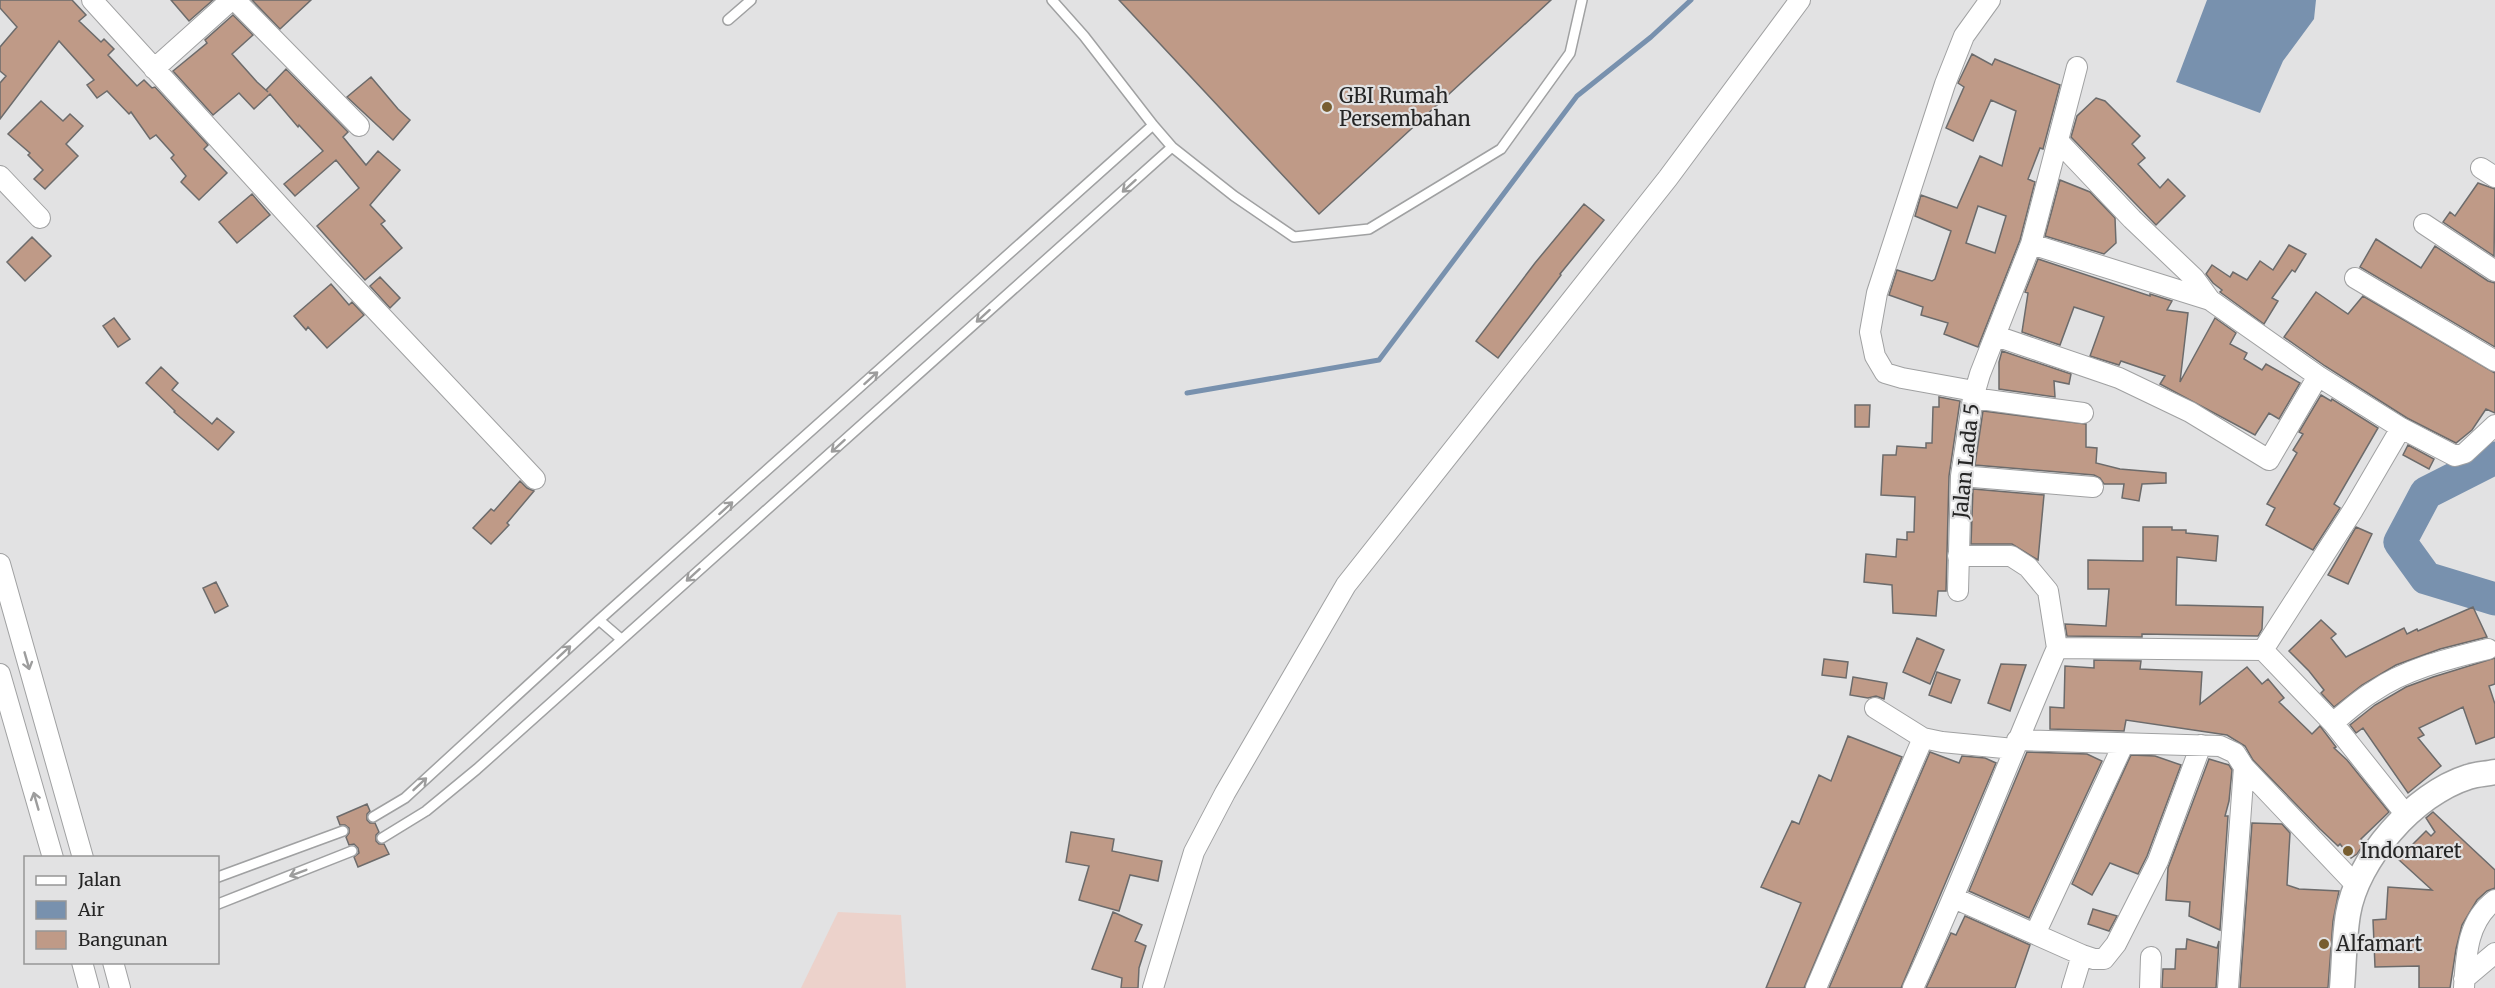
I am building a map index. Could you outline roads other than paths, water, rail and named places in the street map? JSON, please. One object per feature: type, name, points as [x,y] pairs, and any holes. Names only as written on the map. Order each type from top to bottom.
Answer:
[{"type":"street","points":[[92,0],[124,32],[153,69],[336,268],[535,479]]},
{"type":"street","points":[[153,69],[233,0],[359,126]]},
{"type":"street","points":[[1153,988],[1194,852],[1225,793],[1346,585],[1668,178],[1800,0]]},
{"type":"street","points":[[1990,0],[1964,36],[1945,84],[1877,292],[1870,332],[1875,356],[1885,373],[1902,378],[1973,395],[2083,413]]},
{"type":"street","name":"Jalan Lada 5","points":[[1958,591],[1961,476],[1973,395],[2031,244],[2077,67]]},
{"type":"street","points":[[2058,141],[2132,219],[2194,278],[2210,300]]},
{"type":"street","points":[[0,176],[40,218]]},
{"type":"street","points":[[2424,224],[2495,271]]},
{"type":"street","points":[[2031,244],[2210,300],[2318,376],[2401,428],[2455,456],[2465,453],[2495,425]]},
{"type":"street","points":[[2355,278],[2495,362]]},
{"type":"street","points":[[1996,336],[2119,378],[2190,412],[2269,460],[2318,376]]},
{"type":"street","points":[[2263,650],[2353,510],[2401,428]]},
{"type":"street","points":[[1961,476],[2093,487]]},
{"type":"street","points":[[1913,988],[1954,898],[2015,745],[2057,648],[2048,591],[2028,567],[2011,556],[1958,556]]},
{"type":"street","points":[[0,564],[8,626],[82,856]]},
{"type":"street","points":[[2057,648],[2263,650],[2333,723],[2407,816]]},
{"type":"street","points":[[2333,723],[2374,690],[2410,672],[2433,663],[2488,649]]},
{"type":"street","points":[[0,674],[52,856]]},
{"type":"street","points":[[1875,708],[1923,738],[1942,742],[2015,745],[2220,746],[2235,753],[2244,767],[2356,885]]},
{"type":"street","points":[[1816,988],[1923,738]]},
{"type":"street","points":[[2035,934],[2123,745]]},
{"type":"street","points":[[1954,898],[2082,955],[2104,959],[2116,944],[2158,861],[2201,745]]},
{"type":"street","points":[[2228,988],[2244,767]]},
{"type":"street","points":[[2342,988],[2348,914],[2356,885],[2372,856],[2407,816],[2440,790],[2467,777],[2495,772]]},
{"type":"street","points":[[2464,984],[2469,939],[2477,918],[2495,900]]},
{"type":"street","points":[[2464,984],[2495,953]]},
{"type":"street","points":[[2072,988],[2082,955]]},
{"type":"street","points":[[2150,988],[2151,957]]},
{"type":"street","points":[[82,964],[89,988]]},
{"type":"street","points":[[113,964],[120,988]]},
{"type":"lane","points":[[728,20],[751,0]]},
{"type":"lane","points":[[1052,0],[1084,36],[1172,147],[1234,196],[1294,237],[1369,229],[1501,149],[1570,53],[1582,0]]},
{"type":"lane","points":[[373,817],[405,798],[599,620],[1153,125]]},
{"type":"lane","points":[[382,838],[426,811],[477,769],[1172,147]]},
{"type":"lane","points":[[599,620],[621,639]]},
{"type":"lane","points":[[219,877],[343,831]]},
{"type":"lane","points":[[219,904],[352,851]]},
{"type":"water","points":[[2207,0],[2316,0],[2314,19],[2283,61],[2260,113],[2176,82]]},
{"type":"waterway","points":[[1187,393],[1379,360],[1577,96],[1651,37],[1691,0]]},
{"type":"waterway","points":[[2495,458],[2426,493],[2400,542],[2426,578],[2495,599]]},
{"type":"place","name":"GBI Rumah Persembahan","points":[[1327,107]]},
{"type":"place","name":"Indomaret","points":[[2348,851]]},
{"type":"place","name":"Alfamart","points":[[2324,944]]}]
